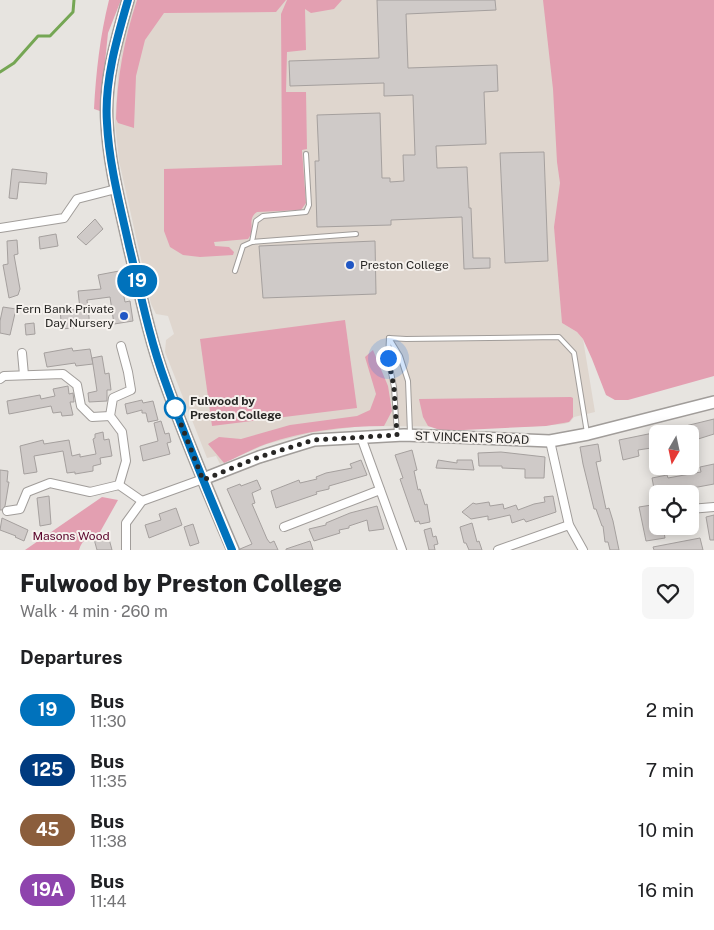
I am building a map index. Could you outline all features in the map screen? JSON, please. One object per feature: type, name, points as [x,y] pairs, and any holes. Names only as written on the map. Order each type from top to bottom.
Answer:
[{"type":"street","points":[[128,0],[114,49],[106,122],[116,189],[150,334],[164,381],[232,550]]},
{"type":"street","points":[[0,228],[64,218],[77,199],[116,189]]},
{"type":"street","points":[[119,485],[126,461],[122,432],[110,416],[113,398],[131,390],[121,346]]},
{"type":"street","points":[[22,353],[24,376]]},
{"type":"street","points":[[0,379],[4,376],[63,374],[77,385],[80,406],[92,417],[110,416]]},
{"type":"street","name":"ST VINCENTS ROAD","points":[[203,480],[259,457],[314,440],[361,436],[410,435],[550,441],[588,434],[714,402]]},
{"type":"street","points":[[361,436],[402,550]]},
{"type":"street","points":[[550,441],[569,525],[583,550]]},
{"type":"street","points":[[126,550],[126,523],[142,501],[203,480]]},
{"type":"street","points":[[7,511],[20,509],[27,492],[50,483],[90,492],[119,485],[142,501]]},
{"type":"street","points":[[284,527],[380,490]]},
{"type":"street","points":[[699,508],[714,507]]},
{"type":"street","points":[[498,550],[569,525]]},
{"type":"lane","points":[[252,242],[256,221],[263,216],[306,212],[309,205],[306,154]]},
{"type":"lane","points":[[236,271],[243,246],[252,242],[356,234]]},
{"type":"lane","points":[[389,338],[559,337],[574,353],[588,434]]},
{"type":"lane","points":[[389,338],[388,358],[394,387],[397,435]]},
{"type":"lane","points":[[389,338],[400,356],[408,381],[410,435]]},
{"type":"shaded area","name":"Preston College","points":[[135,0],[714,0],[562,323],[577,332],[583,339],[595,412],[574,417],[570,422],[564,424],[526,427],[362,426],[310,433],[267,444],[220,464],[216,456],[207,458],[165,352],[166,340],[174,334],[168,316],[156,314],[151,304],[119,161],[115,123],[118,74],[125,31]]},
{"type":"green space","points":[[109,0],[121,0],[108,33],[100,111],[94,109],[96,81]]},
{"type":"green space","points":[[137,0],[286,0],[276,12],[164,13],[145,40],[136,76],[134,128],[118,123],[116,119],[122,59],[128,29]]},
{"type":"green space","points":[[287,0],[342,0],[334,9],[311,13],[305,9],[306,50],[287,52],[286,92],[306,92],[307,149],[302,150],[306,203],[301,210],[257,212],[252,219],[252,233],[248,239],[214,242],[215,246],[229,247],[234,252],[233,255],[200,257],[183,255],[170,247],[164,231],[164,169],[282,165],[281,14]]},
{"type":"green space","points":[[543,0],[714,0],[714,376],[628,400],[615,400],[606,395],[583,339],[577,332],[562,323],[554,227],[560,183],[553,89]]},
{"type":"green space","points":[[345,320],[357,408],[212,426],[200,339]]},
{"type":"green space","points":[[373,350],[388,386],[392,411],[384,426],[339,428],[280,439],[224,463],[208,444],[219,437],[241,439],[290,425],[357,416],[370,410],[376,394],[365,357]]},
{"type":"green space","points":[[573,398],[573,417],[569,422],[546,426],[443,431],[428,426],[423,417],[419,399]]},
{"type":"green space","name":"Masons Wood","points":[[102,497],[118,500],[100,532],[84,541],[79,550],[25,550]]},
{"type":"building","points":[[377,0],[495,0],[496,10],[406,14],[408,68],[497,65],[498,91],[484,92],[486,144],[436,146],[437,168],[467,167],[473,258],[490,258],[490,268],[464,269],[462,217],[391,220],[391,225],[317,227],[315,161],[319,161],[317,115],[380,113],[382,178],[390,178],[390,182],[404,181],[403,155],[415,155],[413,95],[384,96],[384,83],[290,86],[289,61],[379,58]]},
{"type":"building","points":[[544,152],[548,261],[505,263],[500,153]]},
{"type":"building","points":[[12,169],[47,173],[46,184],[19,182],[17,199],[9,198]]},
{"type":"building","points":[[95,219],[103,229],[86,245],[77,237]]},
{"type":"building","points":[[56,234],[58,246],[40,249],[39,237]]},
{"type":"building","points":[[17,240],[18,254],[14,255],[20,289],[18,295],[9,298],[3,265],[8,264],[7,241]]},
{"type":"building","points":[[375,241],[376,294],[263,298],[259,246]]},
{"type":"building","points":[[119,271],[125,302],[130,301],[133,321],[114,324],[110,297],[87,300],[90,326],[62,329],[60,311],[80,309],[78,291],[101,289],[98,275]]},
{"type":"building","points":[[3,307],[16,309],[10,335],[0,333]]},
{"type":"building","points":[[34,323],[35,334],[26,335],[25,324]]},
{"type":"building","points":[[72,348],[73,351],[90,349],[93,364],[76,366],[75,363],[47,367],[44,353]]},
{"type":"building","points":[[102,356],[105,374],[109,373],[111,390],[107,390],[107,401],[89,402],[88,393],[97,391],[92,358]]},
{"type":"building","points":[[68,386],[69,394],[73,393],[74,402],[70,402],[73,415],[62,416],[61,412],[53,413],[51,406],[9,414],[7,401],[40,395],[41,399],[55,396],[53,389]]},
{"type":"building","points":[[142,400],[143,403],[153,401],[158,420],[148,422],[146,413],[142,413],[142,410],[127,414],[125,404]]},
{"type":"building","points":[[714,419],[714,434],[699,439],[699,425],[690,425]]},
{"type":"building","points":[[161,421],[165,434],[169,433],[171,442],[167,443],[170,454],[143,461],[140,446],[158,441],[154,423]]},
{"type":"building","points":[[103,432],[104,440],[109,439],[112,456],[100,458],[101,464],[93,466],[93,471],[75,474],[75,472],[67,473],[63,451],[34,456],[37,472],[24,474],[20,446],[43,440],[44,444],[69,440],[72,456],[80,454],[80,457],[96,454],[93,439],[95,434]]},
{"type":"building","points":[[649,434],[649,448],[638,450],[639,456],[623,460],[619,440]]},
{"type":"building","points":[[598,444],[601,461],[596,462],[606,509],[609,508],[619,550],[610,550],[608,542],[605,542],[603,526],[596,509],[594,509],[583,464],[580,447]]},
{"type":"building","points":[[412,450],[417,470],[414,471],[418,490],[420,489],[425,505],[427,504],[430,522],[420,524],[419,521],[415,522],[400,479],[403,478],[395,455]]},
{"type":"building","points":[[501,452],[545,457],[544,478],[525,478],[525,469],[479,466],[478,453]]},
{"type":"building","points":[[361,460],[367,475],[329,486],[329,489],[316,492],[317,494],[276,508],[271,491],[299,480],[300,483],[317,479],[316,477],[326,473],[352,468],[350,464]]},
{"type":"building","points":[[438,460],[457,463],[457,460],[472,460],[474,470],[436,468]]},
{"type":"building","points":[[714,464],[714,484],[699,487],[699,485],[653,485],[652,478],[667,475],[668,478],[699,475],[701,472],[700,467]]},
{"type":"building","points":[[0,470],[8,471],[7,482],[9,482],[5,506],[2,510],[0,510]]},
{"type":"building","points":[[257,480],[261,489],[252,493],[255,503],[252,504],[267,539],[270,543],[274,541],[278,550],[240,550],[252,544],[227,489]]},
{"type":"building","points":[[49,496],[51,524],[40,526],[37,498]]},
{"type":"building","points":[[553,496],[556,512],[526,522],[524,519],[512,523],[510,515],[488,520],[488,516],[471,519],[462,512],[473,503],[489,502],[490,506],[503,504],[504,509],[516,505],[518,510],[545,502],[544,497]]},
{"type":"building","points":[[649,505],[649,535],[664,535],[665,538],[646,541],[639,507]]},
{"type":"building","points":[[377,506],[384,529],[369,531],[367,520],[339,530],[340,533],[314,541],[309,529],[326,525],[326,523],[350,513]]},
{"type":"building","points":[[176,508],[182,525],[149,538],[145,525],[161,520],[159,514]]},
{"type":"building","points":[[714,515],[714,540],[710,540],[706,517]]},
{"type":"building","points":[[2,518],[28,530],[24,541],[0,530]]},
{"type":"building","points":[[472,523],[477,542],[479,541],[482,550],[469,550],[466,543],[464,543],[460,527]]},
{"type":"building","points":[[193,524],[199,543],[190,546],[184,527]]},
{"type":"building","points":[[431,528],[433,537],[436,536],[438,544],[434,545],[435,550],[429,550],[424,530]]},
{"type":"building","points":[[108,535],[112,550],[97,550],[94,539]]},
{"type":"building","points":[[700,538],[703,550],[654,550],[653,547]]},
{"type":"building","points":[[310,541],[313,550],[286,550],[286,549]]},
{"type":"waterway","points":[[0,72],[14,63],[38,36],[50,36],[73,12],[74,0]]},
{"type":"bus line","name":"19","points":[[128,0],[114,49],[106,122],[116,189],[150,334],[164,381],[232,550]]},
{"type":"place","name":"Preston College","points":[[350,265]]},
{"type":"place","name":"Fern Bank Private Day Nursery","points":[[124,316]]},
{"type":"place","name":"Fulwood by Preston College","points":[[175,408]]},
{"type":"route","points":[[175,408],[173,404],[203,480],[259,457],[314,440],[397,435],[394,387],[388,358]]}]
